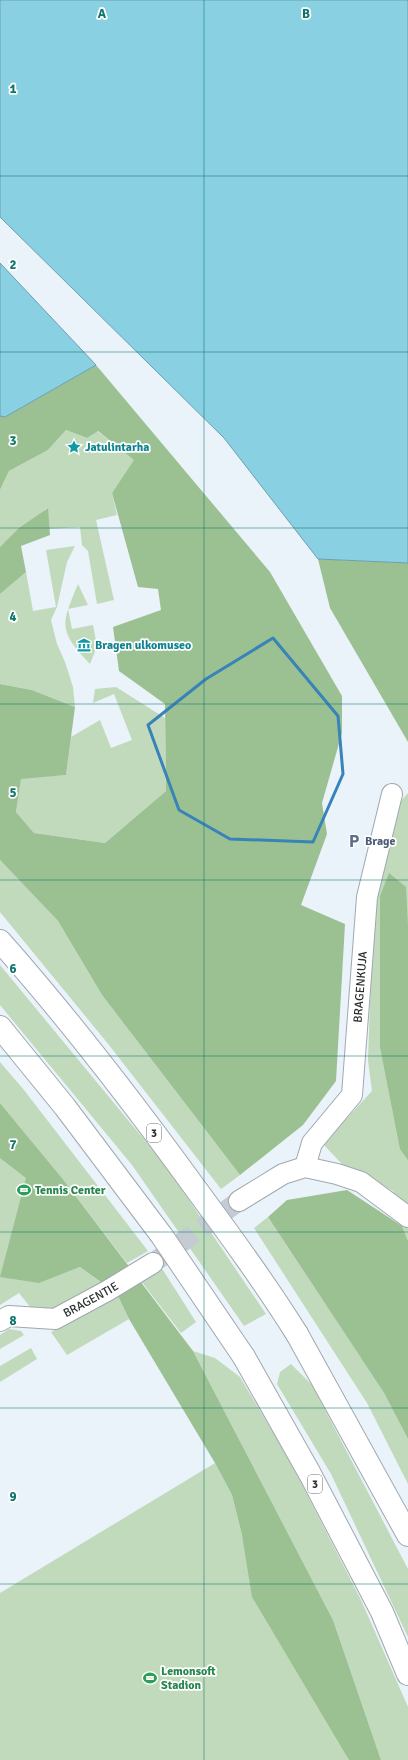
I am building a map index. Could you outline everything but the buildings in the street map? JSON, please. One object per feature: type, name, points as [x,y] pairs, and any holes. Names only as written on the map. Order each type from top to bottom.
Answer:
[{"type":"highway","name":"3","points":[[0,941],[51,999],[164,1145],[272,1294],[297,1334],[408,1535]]},
{"type":"highway","name":"3","points":[[0,1027],[65,1107],[162,1236],[244,1358],[321,1495],[382,1612],[408,1674]]},
{"type":"street","name":"BRAGENKUJA","points":[[305,1168],[312,1143],[352,1095],[367,897],[392,794]]},
{"type":"street","points":[[239,1201],[283,1174],[305,1168],[338,1174],[361,1182],[408,1217]]},
{"type":"street","name":"BRAGENTIE","points":[[0,1321],[9,1316],[55,1319],[107,1291],[153,1263]]},
{"type":"highlighted area","points":[[273,638],[338,716],[343,774],[313,842],[230,839],[179,810],[148,725],[206,679]]},
{"type":"green space","points":[[96,365],[270,572],[342,696],[342,733],[322,803],[327,834],[301,905],[345,924],[336,1081],[303,1125],[240,1175],[102,995],[58,921],[0,860],[0,684],[32,690],[75,707],[66,775],[21,779],[16,812],[34,833],[105,843],[166,791],[165,704],[119,671],[113,627],[161,610],[158,589],[138,587],[112,493],[134,460],[98,431],[87,438],[66,430],[48,450],[9,471],[0,490],[0,416],[5,417]]},
{"type":"green space","points":[[66,430],[87,438],[97,431],[135,460],[112,493],[117,515],[96,520],[114,600],[97,604],[88,551],[82,545],[80,527],[49,529],[47,508],[0,547],[0,490],[9,471],[48,450]]},
{"type":"green space","points":[[48,508],[50,535],[21,546],[26,572],[0,594],[0,547],[19,528]]},
{"type":"green space","points":[[75,546],[67,562],[57,607],[51,620],[57,644],[65,662],[73,687],[75,707],[32,690],[0,684],[0,594],[26,572],[33,611],[56,607],[46,550]]},
{"type":"green space","points":[[318,559],[408,563],[408,742],[330,608]]},
{"type":"green space","points":[[78,584],[88,605],[68,609],[72,598]]},
{"type":"green space","points":[[68,609],[72,629],[93,625],[97,646],[90,664],[72,643],[68,635],[66,618]]},
{"type":"green space","points":[[116,687],[165,718],[166,791],[105,843],[34,833],[16,812],[21,778],[66,775],[71,737],[100,720],[111,748],[132,740],[114,694],[93,703],[95,689]]},
{"type":"green space","points":[[408,793],[408,1241],[402,1226],[393,1191],[342,1164],[323,1144],[372,1091],[368,1060],[374,890],[400,802]]},
{"type":"green space","points":[[0,860],[58,921],[102,995],[240,1175],[221,1189],[109,1045],[0,912]]},
{"type":"green space","points":[[389,873],[406,887],[408,926],[408,1160],[400,1149],[380,1047],[380,896]]},
{"type":"green space","points":[[0,965],[166,1166],[266,1314],[244,1326],[132,1165],[0,1005]]},
{"type":"green space","points":[[0,1062],[24,1090],[148,1251],[127,1263],[62,1178],[0,1103]]},
{"type":"green space","points":[[0,1103],[62,1178],[193,1351],[333,1620],[381,1760],[349,1760],[252,1597],[242,1535],[232,1495],[215,1463],[129,1319],[117,1294],[80,1267],[39,1283],[0,1277],[26,1178],[0,1158]]},
{"type":"green space","name":"Tennis Center","points":[[0,1132],[97,1248],[38,1283],[80,1267],[104,1285],[46,1314],[35,1313],[19,1293],[0,1305]]},
{"type":"green space","points":[[347,1190],[402,1226],[408,1241],[408,1439],[384,1393],[268,1217],[287,1200]]},
{"type":"green space","points":[[268,1217],[384,1393],[408,1439],[408,1484],[367,1403],[254,1228]]},
{"type":"green space","points":[[161,1267],[196,1322],[181,1333],[141,1281]]},
{"type":"green space","points":[[117,1294],[129,1319],[67,1355],[51,1332]]},
{"type":"green space","points":[[9,1329],[21,1331],[24,1335],[0,1349],[0,1335]]},
{"type":"green space","points":[[31,1348],[37,1359],[0,1382],[0,1366]]},
{"type":"green space","points":[[193,1351],[215,1358],[240,1377],[291,1463],[361,1600],[408,1707],[408,1760],[381,1760],[333,1620]]},
{"type":"green space","points":[[291,1364],[312,1385],[408,1569],[408,1637],[331,1474],[277,1384],[280,1372]]},
{"type":"green space","name":"Lemonsoft Stadion","points":[[215,1463],[232,1495],[242,1535],[349,1760],[0,1760],[0,1593]]},
{"type":"water","points":[[0,0],[408,0],[408,563],[318,559],[224,438],[0,217]]},
{"type":"water","points":[[0,263],[96,365],[5,417],[0,416]]},
{"type":"tunnel","points":[[153,1263],[239,1201]]},
{"type":"place","name":"Jatulintarha","points":[[74,447]]},
{"type":"place","name":"Bragen ulkomuseo","points":[[84,645]]},
{"type":"place","name":"Brage","points":[[354,841]]},
{"type":"place","name":"Tennis Center","points":[[24,1190]]},
{"type":"place","name":"Lemonsoft Stadion","points":[[150,1678]]}]
